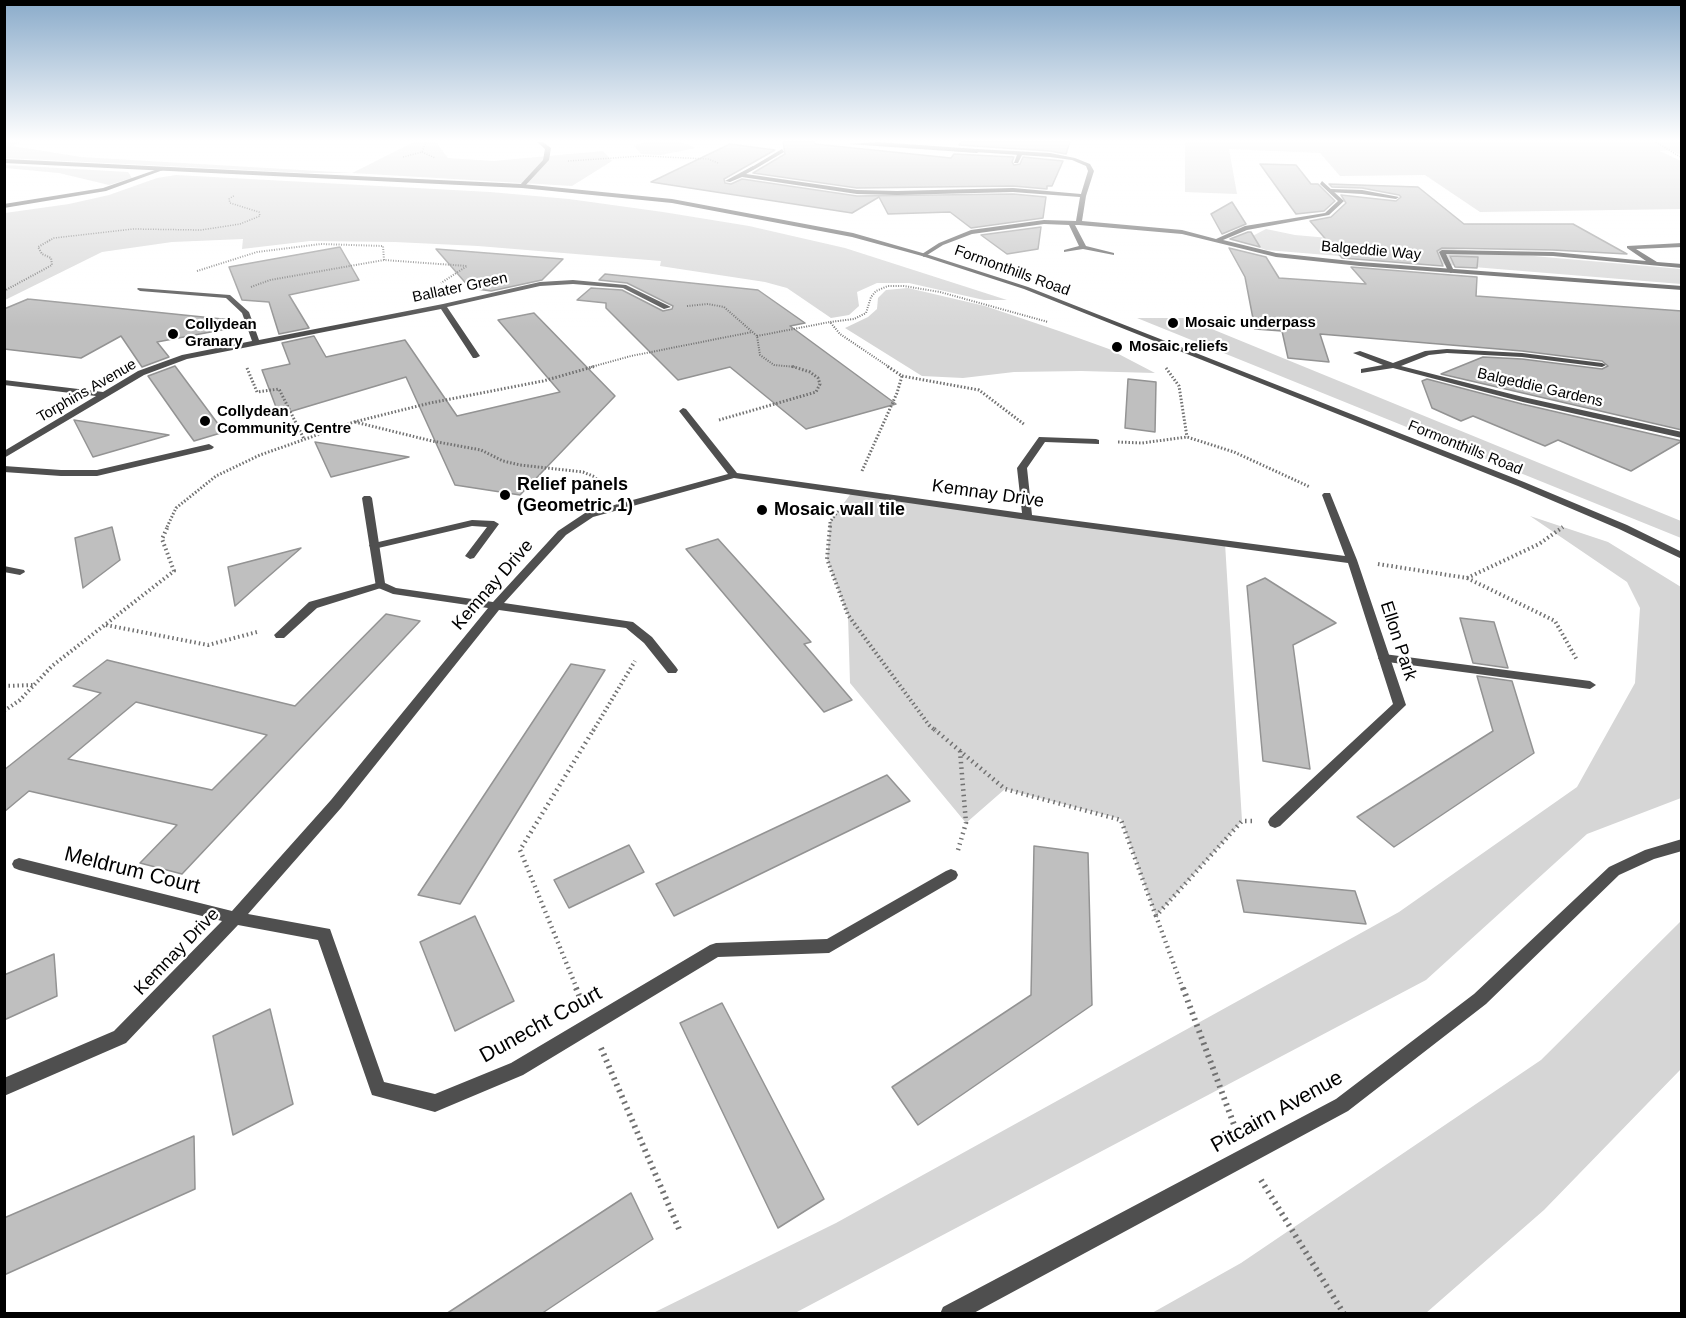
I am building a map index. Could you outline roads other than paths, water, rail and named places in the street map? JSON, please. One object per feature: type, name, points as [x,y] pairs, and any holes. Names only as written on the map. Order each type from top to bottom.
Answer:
[{"type":"street","points":[[4,206],[20,204]]},
{"type":"street","name":"Formonthills Road","points":[[685,204],[853,235],[1026,288],[1586,512],[1682,556]]},
{"type":"street","points":[[1079,223],[1082,204]]},
{"type":"street","points":[[1216,241],[1245,228],[1327,213],[1338,204]]},
{"type":"street","name":"Balgeddie Way","points":[[924,255],[941,244],[971,232],[1044,222],[1079,223],[1182,232],[1276,255],[1682,288]]},
{"type":"street","points":[[1071,223],[1083,247]]},
{"type":"street","points":[[1655,264],[1629,247],[1682,245]]},
{"type":"street","points":[[1066,251],[1083,247],[1112,254]]},
{"type":"street","points":[[1451,271],[1442,252],[1553,255],[1682,266]]},
{"type":"street","name":"Ballater Green","points":[[256,342],[442,306],[540,284],[573,282],[624,286],[667,307]]},
{"type":"street","points":[[140,289],[228,296],[245,312],[256,342]]},
{"type":"street","points":[[442,306],[476,356]]},
{"type":"street","name":"Torphins Avenue","points":[[4,455],[141,373],[185,357],[256,342]]},
{"type":"street","name":"Balgeddie Gardens","points":[[1364,371],[1393,366],[1428,353],[1447,351],[1522,355],[1602,365]]},
{"type":"street","name":"Balgeddie Gardens","points":[[1357,353],[1393,366],[1682,435]]},
{"type":"street","points":[[4,382],[105,395]]},
{"type":"street","points":[[683,411],[734,475]]},
{"type":"street","points":[[1027,517],[1022,468],[1042,439],[1096,442]]},
{"type":"street","points":[[4,469],[97,473],[209,447]]},
{"type":"street","name":"Kemnay Drive","points":[[4,1087],[120,1037],[235,918],[336,804],[495,607],[562,532],[589,515],[734,475],[1352,560]]},
{"type":"street","name":"Ellon Park","points":[[1275,822],[1400,705],[1352,560],[1327,495]]},
{"type":"street","points":[[367,498],[380,585]]},
{"type":"street","points":[[374,546],[472,524],[494,524],[470,556]]},
{"type":"street","points":[[4,569],[20,572]]},
{"type":"street","points":[[280,635],[313,606],[380,585],[393,591],[629,625],[648,640],[672,670]]},
{"type":"street","points":[[1384,658],[1590,685]]},
{"type":"street","name":"Pitcairn Avenue","points":[[950,1314],[1342,1105],[1480,999],[1614,871],[1650,854],[1682,845]]},
{"type":"street","name":"Meldrum Court","points":[[19,864],[235,918]]},
{"type":"street","name":"Dunecht Court","points":[[235,918],[324,934],[378,1089],[435,1103],[517,1069],[716,950],[829,946],[951,875]]},
{"type":"place","name":"Mosaic underpass","points":[[1173,323]]},
{"type":"place","name":"Collydean Granary","points":[[173,334]]},
{"type":"place","name":"Mosaic reliefs","points":[[1117,347]]},
{"type":"place","name":"Collydean Community Centre","points":[[205,421]]},
{"type":"place","name":"Relief panels (Geometric 1)","points":[[505,495]]},
{"type":"place","name":"Mosaic wall tile","points":[[762,510]]}]
